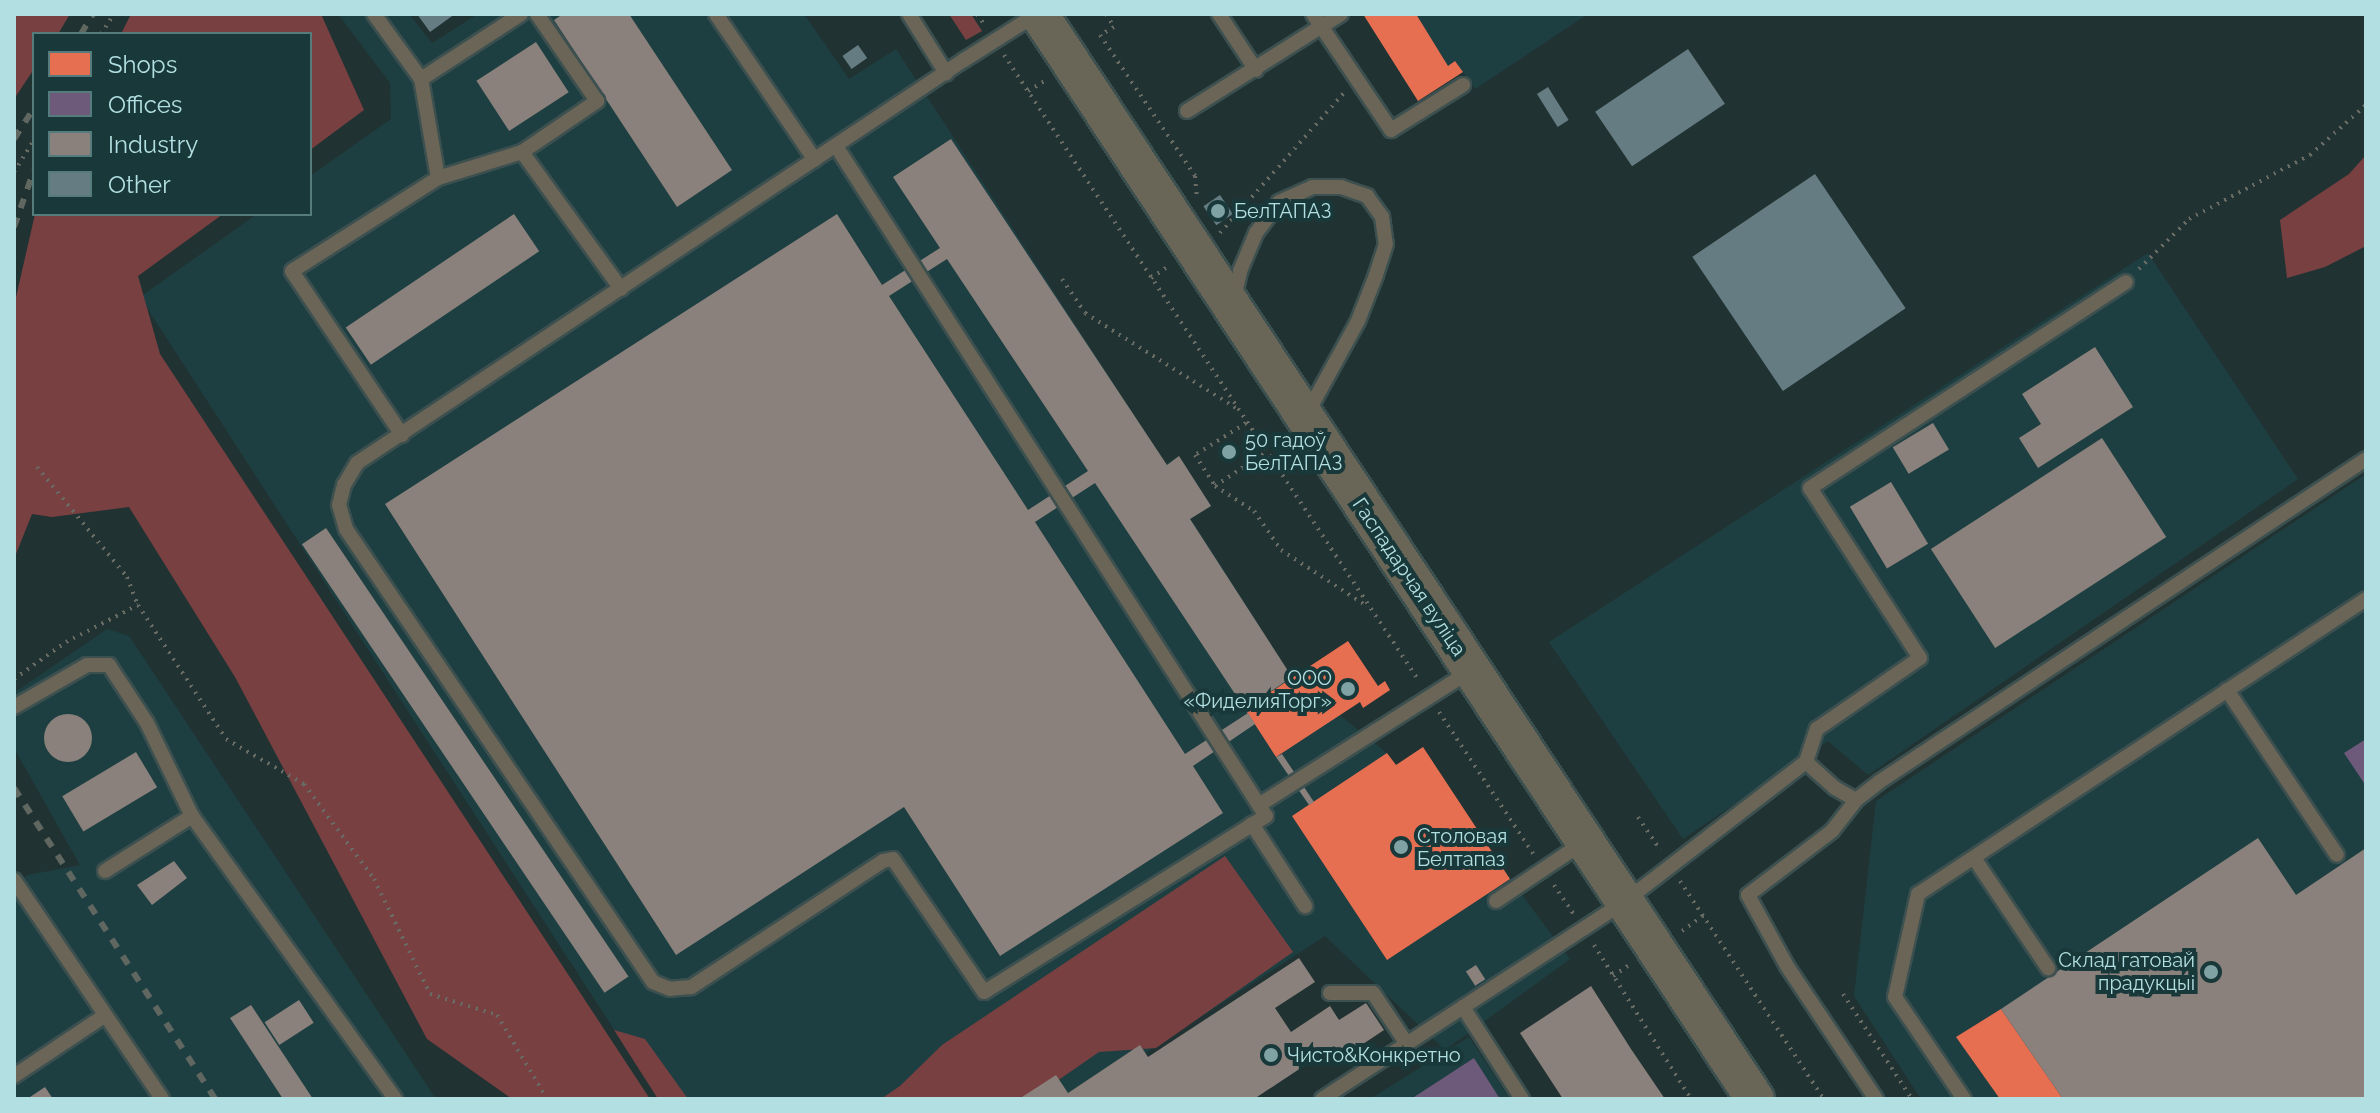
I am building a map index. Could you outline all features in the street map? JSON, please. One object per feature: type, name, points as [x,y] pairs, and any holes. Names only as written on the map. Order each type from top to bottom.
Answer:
[{"type":"street","name":"Гаспадарчая вуліца","points":[[1038,14],[1755,1099]]},
{"type":"lane","points":[[374,14],[421,79],[438,178]]},
{"type":"lane","points":[[421,79],[521,14]]},
{"type":"lane","points":[[402,435],[292,271],[438,178],[522,152],[597,101],[537,14]]},
{"type":"lane","points":[[716,14],[815,160]]},
{"type":"lane","points":[[909,14],[946,73]]},
{"type":"lane","points":[[836,146],[1266,816],[984,992],[893,859],[883,861],[691,987],[670,989],[653,982],[346,529],[339,505],[344,485],[357,463],[402,435],[621,289],[836,146],[946,73],[1038,14]]},
{"type":"lane","points":[[1219,14],[1256,70]]},
{"type":"lane","points":[[1187,111],[1256,70],[1317,20],[1341,14]]},
{"type":"lane","points":[[1317,20],[1391,130],[1463,85]]},
{"type":"lane","points":[[522,152],[621,289]]},
{"type":"lane","points":[[1231,309],[1240,271],[1256,233],[1279,202],[1312,187],[1341,187],[1367,196],[1382,217],[1386,244],[1358,321],[1304,420]]},
{"type":"lane","points":[[1322,1099],[1624,902],[1806,762],[1817,729],[1920,658],[1810,488],[2126,282]]},
{"type":"lane","points":[[1876,1099],[1787,966],[1748,895],[1832,831],[1856,800],[2366,459]]},
{"type":"lane","points":[[1964,1099],[1895,997],[1918,894],[2366,599]]},
{"type":"lane","points":[[14,707],[87,665],[109,665],[147,723],[192,816],[395,1099]]},
{"type":"lane","points":[[1259,805],[1470,670]]},
{"type":"lane","points":[[2227,690],[2337,855]]},
{"type":"lane","points":[[1806,762],[1835,788],[1856,800]]},
{"type":"lane","points":[[105,871],[192,816]]},
{"type":"lane","points":[[1252,824],[1305,906]]},
{"type":"lane","points":[[1496,901],[1584,842]]},
{"type":"lane","points":[[1974,858],[2048,968]]},
{"type":"lane","points":[[14,880],[162,1099]]},
{"type":"lane","points":[[1330,993],[1373,993],[1407,1044]]},
{"type":"lane","points":[[1463,1007],[1522,1099]]},
{"type":"lane","points":[[14,1076],[104,1016]]},
{"type":"path","points":[[102,32],[114,14]]},
{"type":"path","points":[[1106,14],[1114,27],[1100,35],[1195,176],[1199,210]]},
{"type":"path","points":[[995,42],[1583,929],[1691,1099]]},
{"type":"path","points":[[1217,235],[1356,79]]},
{"type":"path","points":[[2126,282],[2189,219],[2310,155],[2366,105]]},
{"type":"path","points":[[14,172],[32,143]]},
{"type":"path","points":[[1151,278],[1173,264]]},
{"type":"path","points":[[1062,279],[1085,313],[1238,410]]},
{"type":"path","points":[[1247,422],[1195,455],[1215,486],[1254,511],[1281,550],[1370,608]]},
{"type":"path","points":[[1215,486],[1266,452]]},
{"type":"path","points":[[37,467],[127,577],[138,605],[226,739],[304,784],[374,879],[430,994],[497,1015],[547,1099]]},
{"type":"path","points":[[14,679],[66,642],[138,605]]},
{"type":"path","points":[[1638,817],[1824,1099]]},
{"type":"path","points":[[1843,994],[1912,1099]]},
{"type":"shaded area","points":[[14,14],[70,14],[59,32],[32,32],[32,72],[14,99]]},
{"type":"shaded area","points":[[131,14],[321,14],[364,110],[312,149],[312,32],[122,32]]},
{"type":"shaded area","points":[[338,14],[409,14],[432,43],[478,14],[804,14],[849,79],[896,49],[1166,464],[1179,456],[1211,506],[1191,519],[1292,677],[1387,753],[1396,765],[1423,747],[1510,879],[1570,959],[1445,1050],[1325,936],[1075,1099],[659,1099],[140,297],[254,216],[312,216],[312,175],[391,119],[390,83]]},
{"type":"shaded area","points":[[949,14],[971,14],[982,31],[966,40]]},
{"type":"shaded area","points":[[1363,14],[1588,14],[1475,89],[1463,72],[1418,101]]},
{"type":"shaded area","points":[[2366,155],[2366,246],[2325,267],[2287,278],[2280,220],[2349,174]]},
{"type":"shaded area","points":[[35,216],[220,216],[138,276],[160,354],[650,1099],[512,1099],[427,1039],[235,677],[129,507],[52,517],[32,514],[14,559],[14,306]]},
{"type":"shaded area","points":[[2148,253],[2298,479],[1868,775],[1828,741],[1683,839],[1549,642]]},
{"type":"shaded area","points":[[2366,474],[2366,1099],[1921,1099],[1854,996],[1876,801]]},
{"type":"shaded area","points":[[107,629],[129,636],[436,1099],[14,1099],[14,885],[28,875],[80,865],[14,748],[14,693]]},
{"type":"shaded area","points":[[1225,856],[1293,952],[1156,1048],[1099,1052],[1031,1099],[881,1099],[900,1086],[942,1045]]},
{"type":"shaded area","points":[[614,1030],[645,1039],[688,1099],[658,1099]]},
{"type":"shaded area","points":[[1469,1037],[1510,1099],[1370,1099]]},
{"type":"building: Shops","points":[[1363,14],[1416,14],[1448,66],[1455,61],[1463,72],[1418,101]]},
{"type":"building: Shops","points":[[1348,641],[1378,686],[1385,681],[1390,690],[1363,708],[1360,702],[1276,757],[1245,709]]},
{"type":"building: Shops","name":"Столовая Белтапаз","points":[[1423,747],[1510,879],[1387,960],[1292,816],[1387,753],[1396,765]]},
{"type":"building: Shops","points":[[2001,1009],[2063,1099],[2000,1099],[1956,1037]]},
{"type":"building: Offices","points":[[2366,739],[2366,786],[2344,753]]},
{"type":"building: Offices","points":[[1474,1058],[1500,1099],[1411,1099]]},
{"type":"building: Industry","points":[[563,14],[629,14],[732,170],[677,207],[554,20]]},
{"type":"building: Industry","points":[[536,42],[569,92],[509,131],[476,81]]},
{"type":"building: Industry","points":[[951,139],[1167,465],[1179,456],[1211,506],[1190,519],[1292,677],[1245,709],[1095,483],[1035,522],[1185,754],[1248,713],[1255,724],[1193,766],[1223,813],[1000,956],[904,807],[676,955],[385,504],[837,214],[882,285],[940,248],[893,177]],"holes":[[[947,259],[1088,471],[1028,510],[889,296]]]},
{"type":"building: Industry","points":[[514,214],[539,251],[371,365],[346,328]]},
{"type":"building: Industry","points":[[2095,347],[2133,407],[2038,468],[2019,438],[2041,424],[2022,394]]},
{"type":"building: Industry","points":[[1933,423],[1949,450],[1909,474],[1893,447]]},
{"type":"building: Industry","points":[[2102,438],[2166,537],[1995,648],[1931,549]]},
{"type":"building: Industry","points":[[1891,482],[1928,544],[1887,568],[1850,507]]},
{"type":"building: Industry","points":[[326,528],[629,977],[604,993],[302,544]]},
{"type":"building: Industry","points":[[68,714],[85,721],[92,738],[85,755],[68,762],[51,755],[44,738],[51,721]]},
{"type":"building: Industry","points":[[136,752],[157,787],[83,831],[62,796]]},
{"type":"building: Industry","points":[[1282,754],[1314,802],[1309,805],[1276,757]]},
{"type":"building: Industry","name":"Склад гатовай прадукцыі","points":[[2258,838],[2296,895],[2366,848],[2366,1099],[2063,1099],[2001,1009]]},
{"type":"building: Industry","points":[[174,861],[187,878],[152,905],[137,885]]},
{"type":"building: Industry","points":[[1299,958],[1315,982],[1275,1008],[1291,1032],[1330,1006],[1339,1020],[1366,1003],[1384,1030],[1342,1058],[1334,1046],[1254,1099],[1019,1099],[1056,1075],[1068,1093],[1140,1045],[1148,1057]]},
{"type":"building: Industry","points":[[1476,965],[1485,979],[1475,986],[1466,972]]},
{"type":"building: Industry","points":[[1591,986],[1665,1099],[1563,1099],[1520,1033]]},
{"type":"building: Industry","points":[[299,1000],[314,1023],[279,1045],[265,1022]]},
{"type":"building: Industry","points":[[251,1005],[313,1099],[283,1099],[230,1018]]},
{"type":"building: Industry","points":[[45,1087],[53,1099],[27,1099]]},
{"type":"building: Other","points":[[417,14],[455,14],[430,32]]},
{"type":"building: Other","points":[[858,45],[867,58],[852,69],[842,56]]},
{"type":"building: Other","points":[[1688,49],[1725,104],[1632,166],[1595,112]]},
{"type":"building: Other","points":[[1548,87],[1569,120],[1558,127],[1537,94]]},
{"type":"building: Other","points":[[1815,174],[1906,308],[1783,391],[1692,257]]},
{"type":"building: Other","points":[[1220,195],[1233,214],[1216,225],[1203,206]]},
{"type":"railway","points":[[82,32],[93,14]]},
{"type":"railway","points":[[14,139],[32,111]]},
{"type":"railway","points":[[14,227],[32,176]]},
{"type":"railway","points":[[14,788],[215,1099]]},
{"type":"place","name":"БелТАПАЗ","points":[[1218,211]]},
{"type":"place","name":"50 гадоў БелТАПАЗ","points":[[1229,452]]},
{"type":"place","name":"ООО «ФиделияТорг»","points":[[1348,689]]},
{"type":"place","name":"Столовая Белтапаз","points":[[1401,847]]},
{"type":"place","name":"Склад гатовай прадукцыі","points":[[2211,972]]},
{"type":"place","name":"Чисто&Конкретно","points":[[1271,1055]]}]
